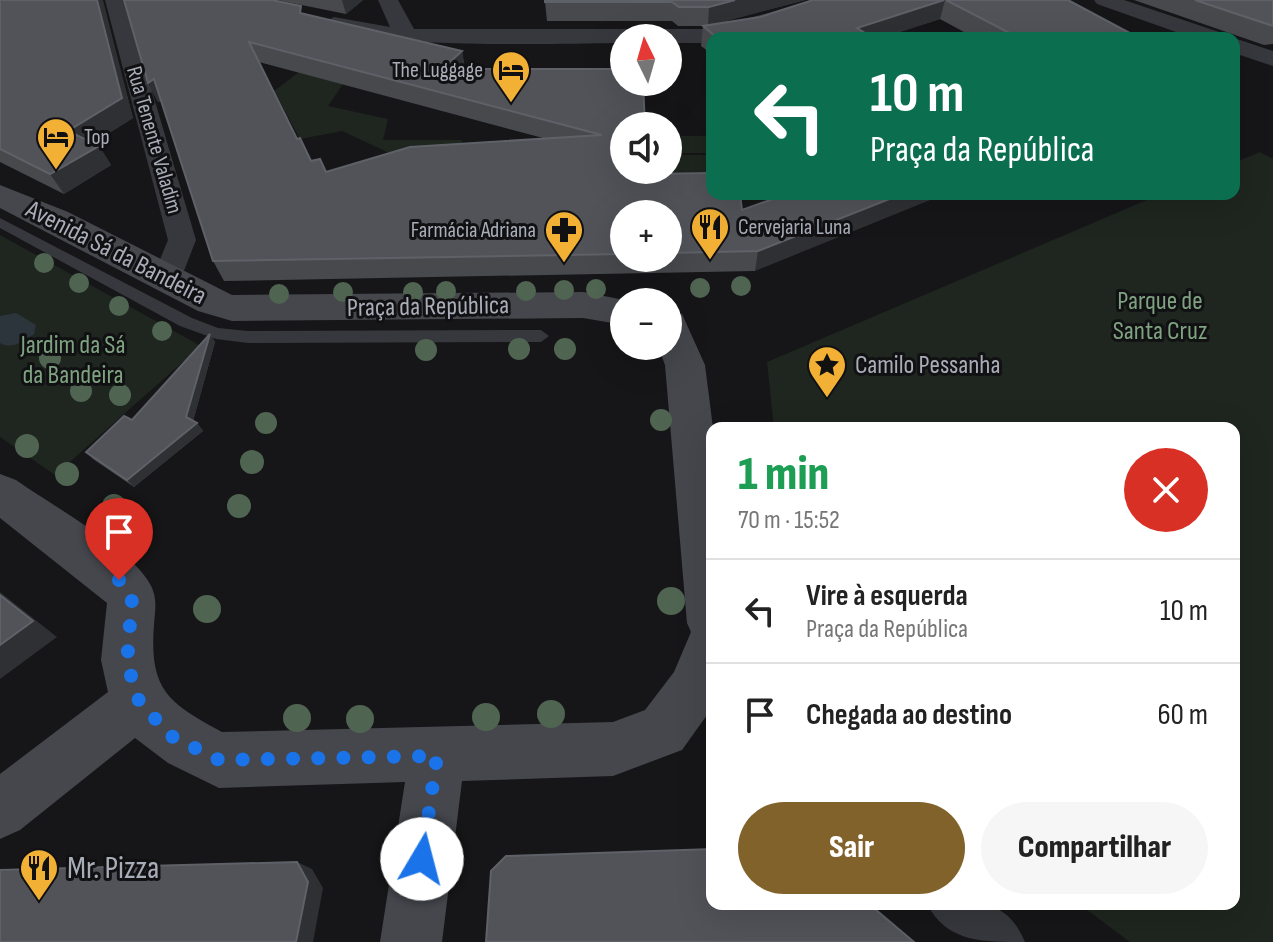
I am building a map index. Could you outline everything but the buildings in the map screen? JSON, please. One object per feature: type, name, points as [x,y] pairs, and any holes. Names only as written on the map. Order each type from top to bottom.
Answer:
[{"type":"main road","name":"Avenida Sá da Bandeira","points":[[3,207],[167,279],[211,302],[232,308]]},
{"type":"main road","name":"Praça da República","points":[[232,308],[583,305],[610,310]]},
{"type":"main road","points":[[682,358],[706,566]]},
{"type":"main road","points":[[0,493],[119,580],[132,598],[127,663],[139,701],[171,736],[219,760],[613,749],[663,731],[706,680]]},
{"type":"main road","points":[[0,810],[139,701]]},
{"type":"main road","points":[[411,942],[437,756]]},
{"type":"street","name":"Rua Tenente Valadim","points":[[115,0],[182,240],[167,279]]},
{"type":"street","points":[[388,0],[406,36]]},
{"type":"street","points":[[728,32],[839,0]]},
{"type":"street","points":[[1104,0],[1197,32]]},
{"type":"street","points":[[319,20],[406,36],[706,36]]},
{"type":"street","points":[[1240,47],[1273,59]]},
{"type":"street","points":[[959,910],[999,942]]},
{"type":"lane","points":[[3,207],[186,322],[216,333],[248,337],[541,336]]},
{"type":"green space","points":[[303,69],[347,78],[328,106],[388,119],[383,140],[462,140],[458,163],[415,165],[342,131],[300,139],[274,91]]},
{"type":"green space","points":[[682,136],[706,136],[706,153],[682,153]]},
{"type":"green space","name":"Parque de Santa Cruz","points":[[1260,152],[1273,159],[1273,942],[1130,942],[1087,910],[1240,910],[1240,422],[773,422],[767,362],[1147,200],[1240,200],[1240,160]]},
{"type":"green space","points":[[682,155],[706,155],[706,174],[682,174]]},
{"type":"green space","name":"Jardim da Sá da Bandeira","points":[[0,235],[201,346],[55,475],[0,437]]},
{"type":"shaded area","points":[[16,313],[36,325],[34,334],[22,342],[4,345],[0,343],[0,316]]},
{"type":"place","name":"The Luggage","points":[[511,104]]},
{"type":"place","name":"Top","points":[[56,171]]},
{"type":"place","name":"Cervejaria Luna","points":[[710,261]]},
{"type":"place","name":"Farmácia Adriana","points":[[564,264]]},
{"type":"place","name":"Camilo Pessanha","points":[[827,399]]},
{"type":"place","name":"Mr. Pizza","points":[[39,902]]},
{"type":"route","points":[[119,580],[132,598],[127,663],[139,701],[171,736],[219,760],[437,756],[422,859]]}]
